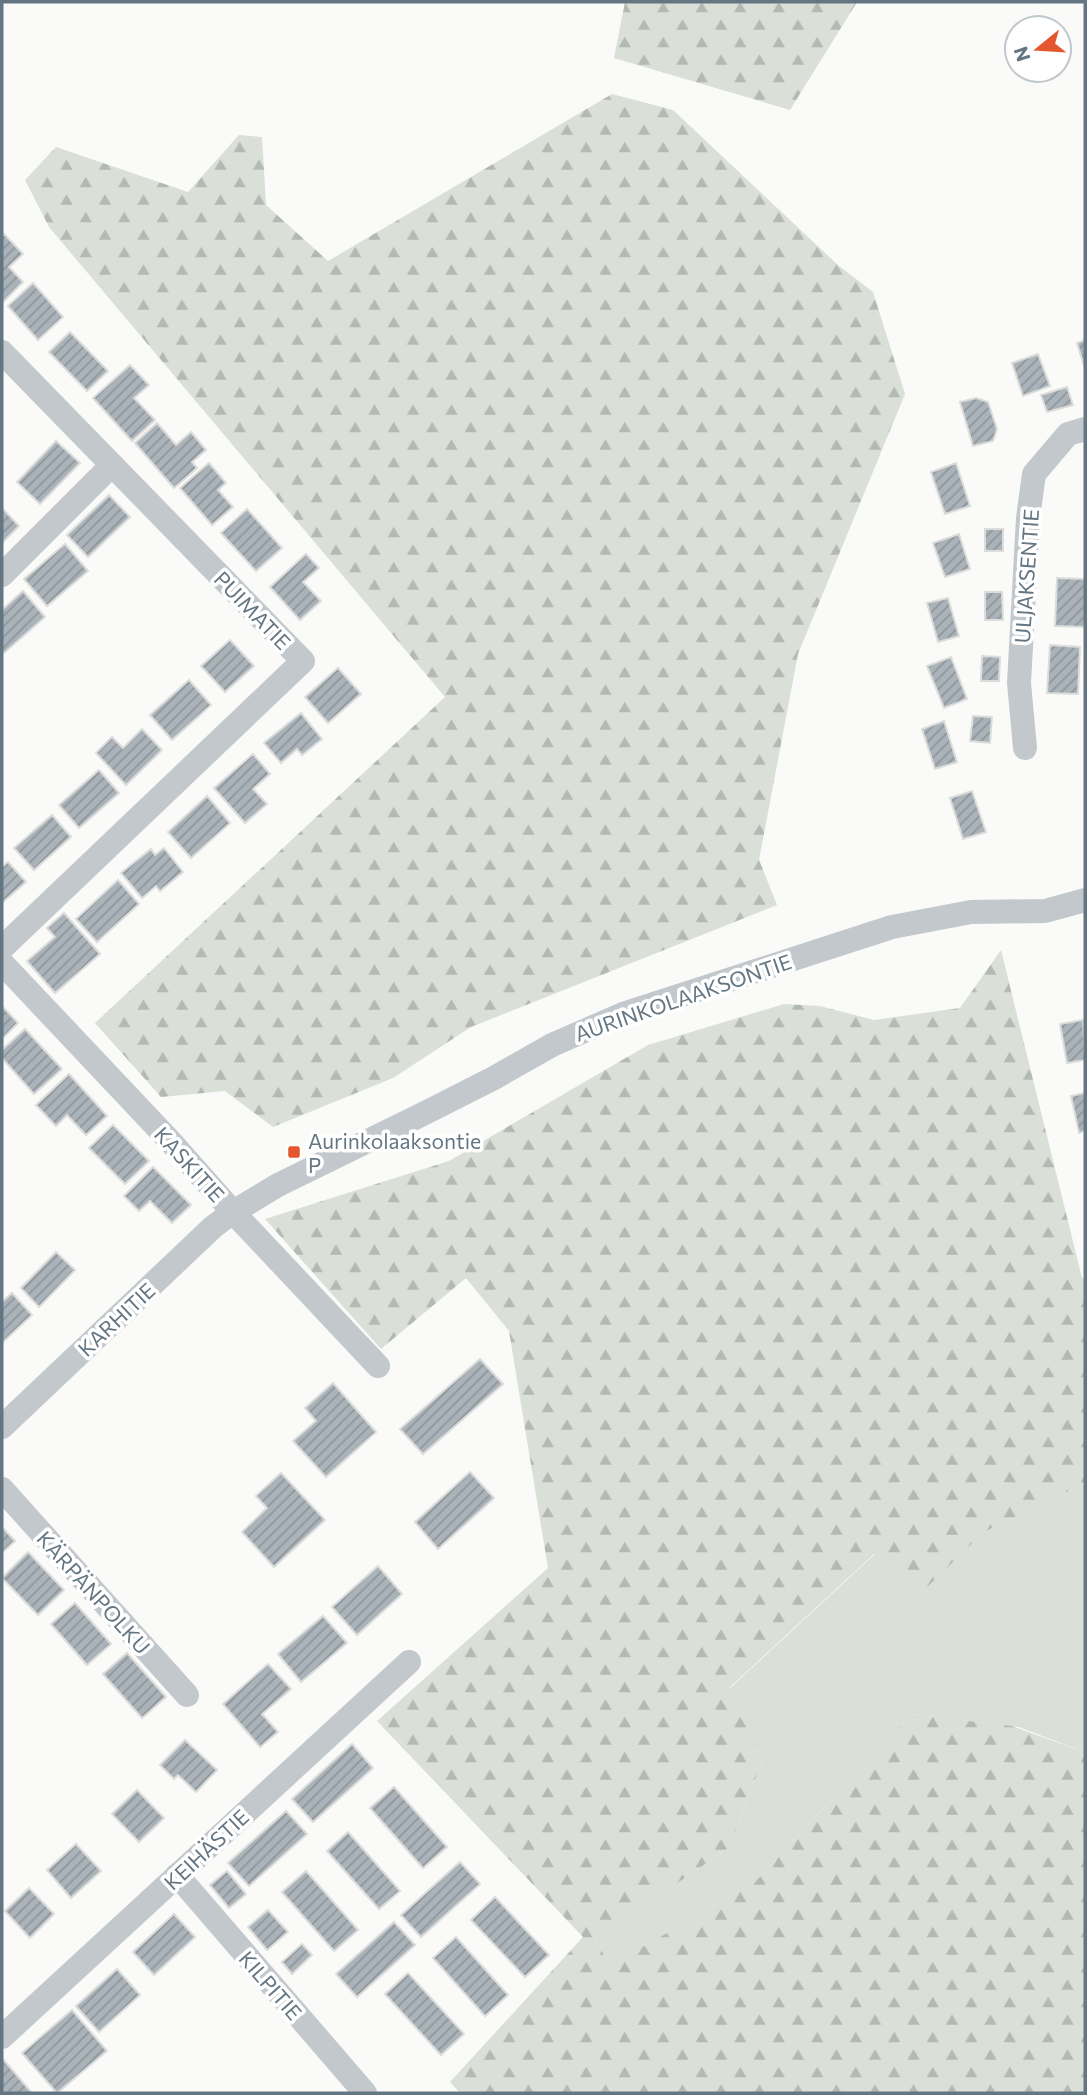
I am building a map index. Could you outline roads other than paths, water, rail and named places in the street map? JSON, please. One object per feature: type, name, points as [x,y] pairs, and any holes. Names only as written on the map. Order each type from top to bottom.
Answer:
[{"type":"street","name":"PUIMATIE","points":[[2,352],[303,662],[2,948]]},
{"type":"street","name":"ULJAKSENTIE","points":[[1025,748],[1019,682],[1028,518],[1034,474],[1068,434],[1085,429]]},
{"type":"street","points":[[2,575],[112,465]]},
{"type":"street","name":"AURINKOLAAKSONTIE","points":[[233,1212],[278,1185],[425,1114],[552,1045],[624,1014],[892,927],[971,912],[1045,911],[1085,900]]},
{"type":"street","name":"KASKITIE","points":[[2,963],[378,1366]]},
{"type":"street","name":"KARHITIE","points":[[2,1427],[203,1236],[233,1212]]},
{"type":"street","name":"KÄRPÄNPOLKU","points":[[2,1489],[187,1695]]},
{"type":"street","name":"KEIHÄSTIE","points":[[2,2037],[410,1662]]},
{"type":"street","name":"KILPITIE","points":[[177,1875],[365,2093]]},
{"type":"place","name":"Aurinkolaaksontie P","points":[[294,1152]]}]
